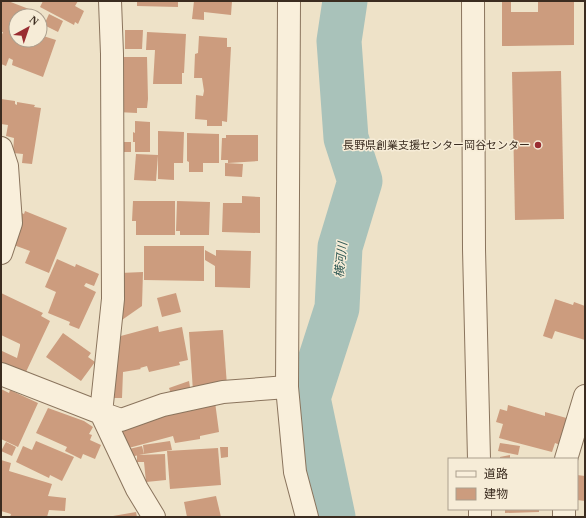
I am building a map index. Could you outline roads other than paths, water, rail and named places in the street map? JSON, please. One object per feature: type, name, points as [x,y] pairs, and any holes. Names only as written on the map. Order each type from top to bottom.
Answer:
[{"type":"street","points":[[110,1],[112,54],[113,299],[101,413],[138,489],[154,517]]},
{"type":"street","points":[[289,1],[287,387],[295,472],[307,517]]},
{"type":"street","points":[[473,1],[474,249],[479,458]]},
{"type":"street","points":[[1,148],[7,166],[10,223],[1,252]]},
{"type":"street","points":[[1,374],[121,420],[163,405],[223,392],[287,387]]},
{"type":"street","points":[[566,458],[585,396]]},
{"type":"waterway","name":"横河川","points":[[333,517],[308,398],[337,308],[340,247],[360,181],[346,138],[339,41],[345,1]]},
{"type":"place","name":"長野県創業支援センター岡谷センター","points":[[538,145]]}]
